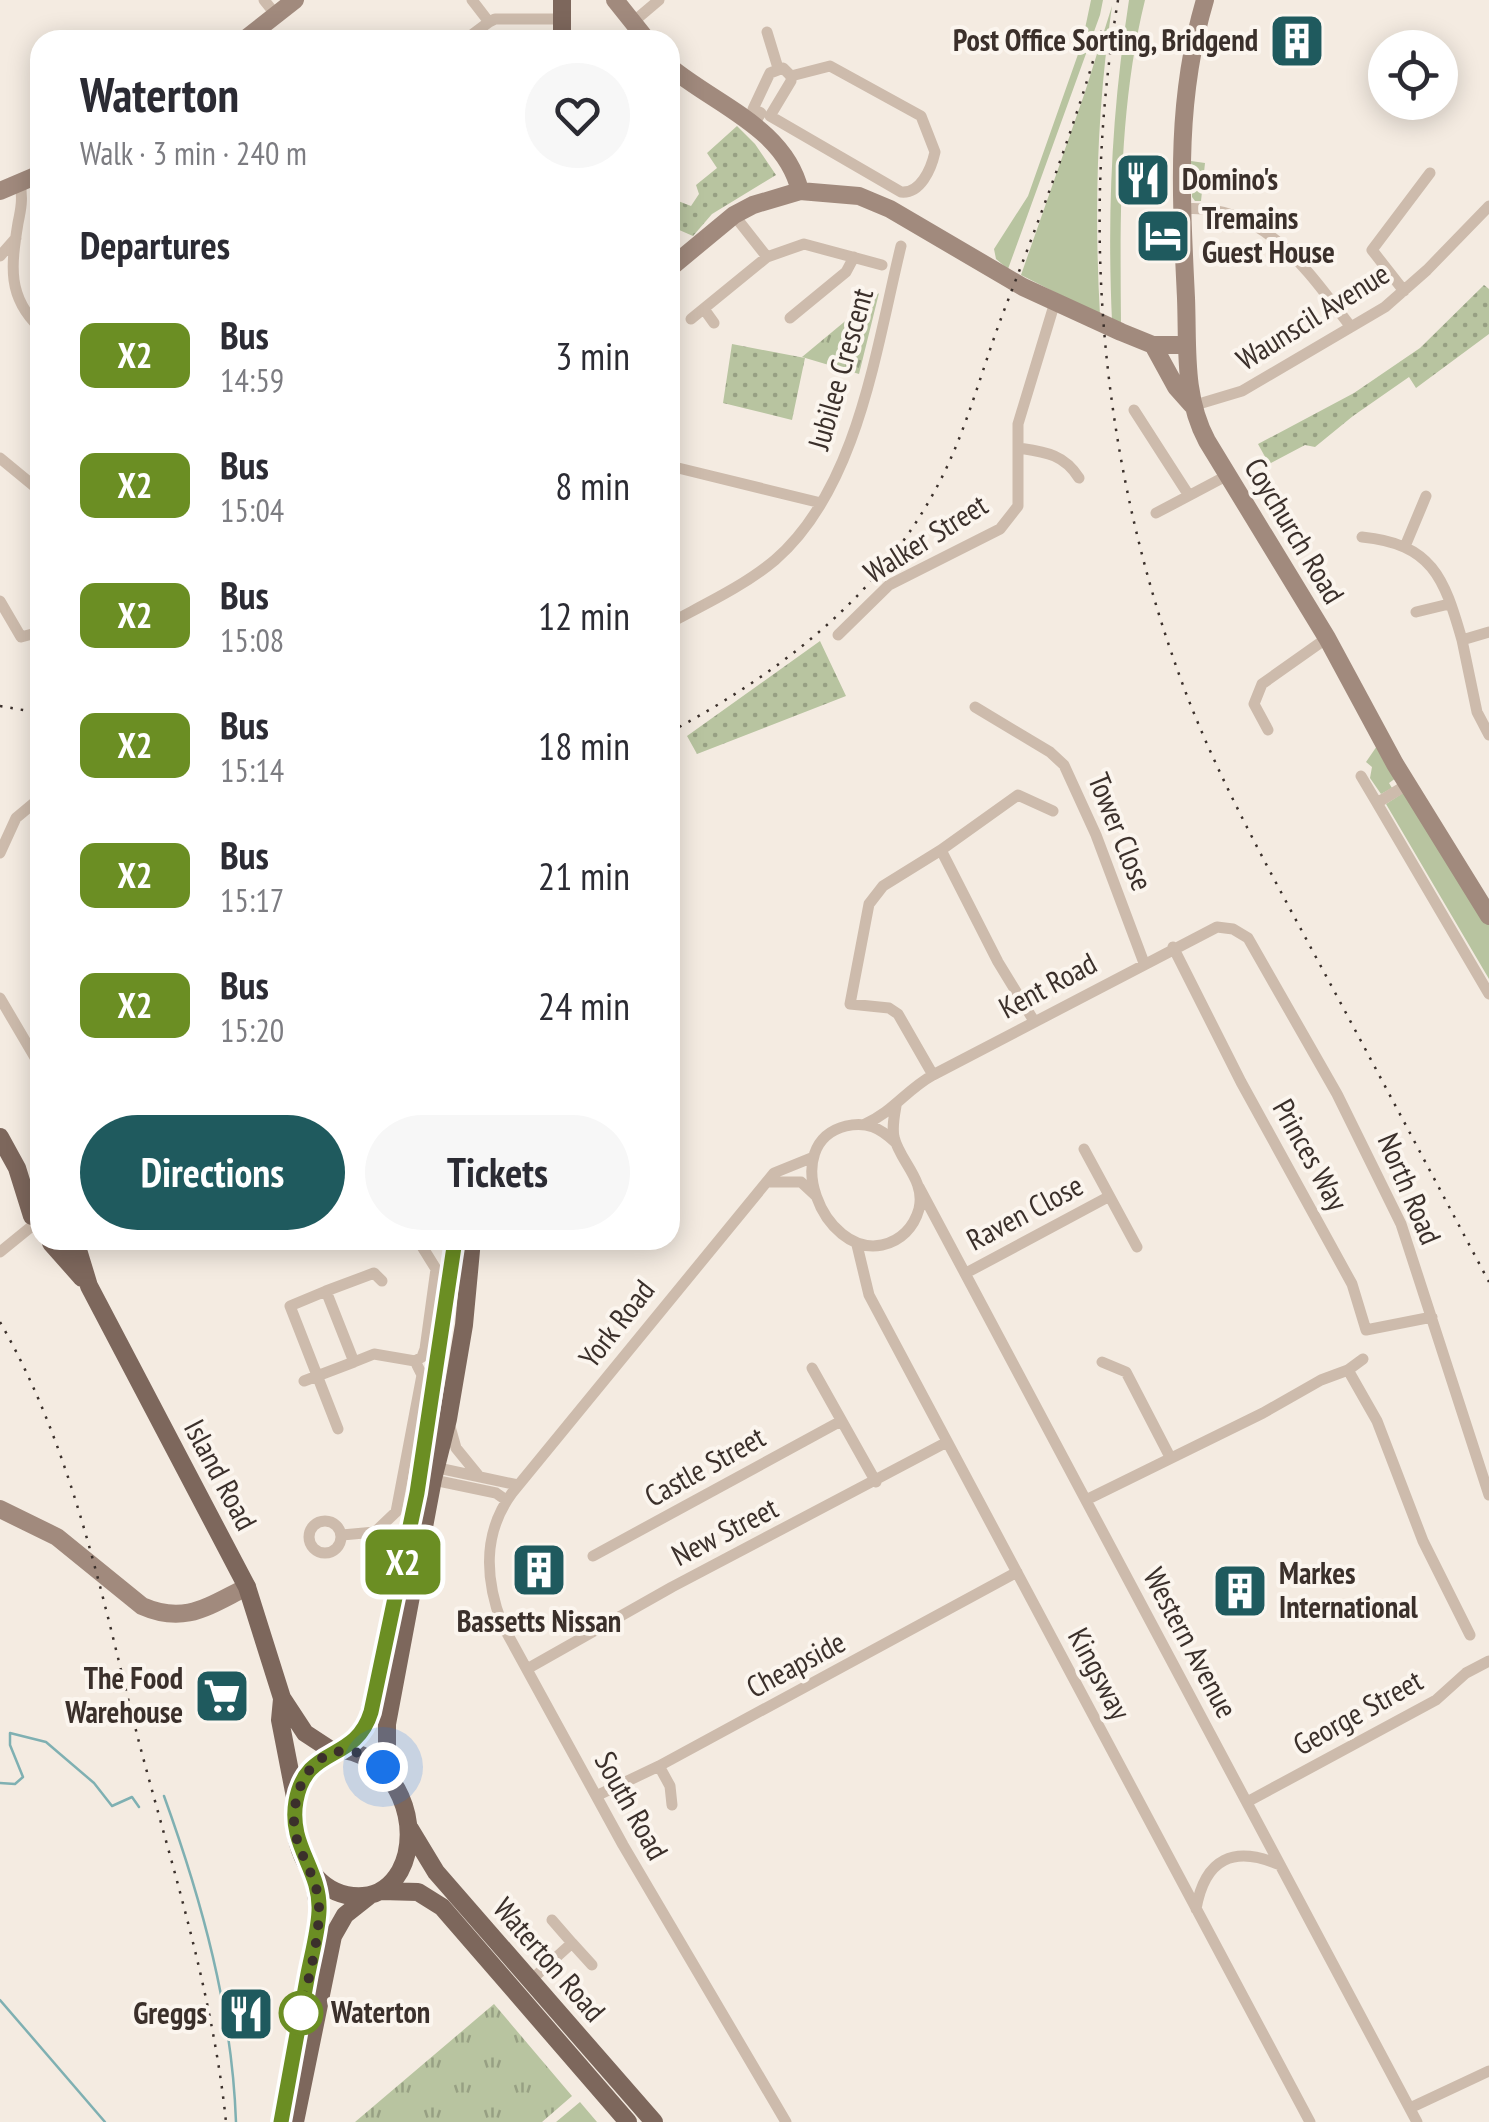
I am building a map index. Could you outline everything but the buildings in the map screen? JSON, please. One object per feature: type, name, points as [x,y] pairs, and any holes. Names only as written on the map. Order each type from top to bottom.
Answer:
[{"type":"main road","points":[[0,1136],[30,1200]]},
{"type":"main road","points":[[17,1168],[30,1182]]},
{"type":"main road","points":[[59,1250],[89,1286]]},
{"type":"main road","points":[[77,1250],[89,1286]]},
{"type":"main road","points":[[296,2122],[333,1936],[345,1915],[375,1894],[401,1868],[410,1828],[387,1761],[387,1724],[427,1472],[454,1250]]},
{"type":"main road","points":[[296,1800],[311,1768],[361,1735],[371,1712],[427,1472],[448,1419],[464,1325],[471,1250]]},
{"type":"main road","name":"Island Road","points":[[89,1286],[247,1587],[282,1698]]},
{"type":"main road","points":[[282,1698],[305,1734],[339,1751],[373,1759],[392,1780]]},
{"type":"main road","points":[[282,1698],[280,1720],[296,1800],[296,1839],[303,1859],[313,1873],[339,1893],[375,1894]]},
{"type":"main road","name":"Waterton Road","points":[[410,1828],[436,1872],[654,2122]]},
{"type":"main road","points":[[282,2122],[319,1914],[313,1873]]},
{"type":"main road","name":"Waterton Road","points":[[375,1894],[418,1892],[442,1907],[628,2122]]},
{"type":"street","points":[[252,30],[270,8],[295,0]]},
{"type":"street","points":[[472,0],[489,22]]},
{"type":"street","points":[[615,0],[639,30]]},
{"type":"street","points":[[633,22],[659,0]]},
{"type":"street","name":"Coychurch Road","points":[[1205,0],[1190,55],[1182,107],[1182,209],[1192,406],[1198,423],[1408,784],[1489,916]]},
{"type":"street","points":[[478,30],[495,19],[562,9]]},
{"type":"street","points":[[767,32],[778,68]]},
{"type":"street","points":[[680,75],[693,86],[759,116],[900,192],[916,190],[935,152],[921,116],[830,66],[792,76]]},
{"type":"street","points":[[792,76],[786,69],[770,73],[759,116],[787,157],[800,191]]},
{"type":"street","points":[[759,116],[789,87],[792,76]]},
{"type":"street","points":[[1404,291],[1372,250],[1430,173]]},
{"type":"street","points":[[0,191],[30,179]]},
{"type":"street","points":[[20,184],[23,196],[14,287],[18,302],[30,316]]},
{"type":"street","points":[[680,260],[734,215],[774,198],[820,190],[869,199],[1024,287],[1154,346],[1187,345]]},
{"type":"street","name":"Waunscil Avenue","points":[[1192,406],[1242,391],[1351,328],[1404,291],[1489,206]]},
{"type":"street","points":[[1182,209],[1199,207],[1232,212],[1265,230],[1302,265],[1351,328]]},
{"type":"street","points":[[734,215],[767,257]]},
{"type":"street","points":[[0,256],[16,238]]},
{"type":"street","points":[[691,319],[767,257],[804,244],[882,265]]},
{"type":"street","name":"Jubilee Crescent","points":[[680,617],[773,562],[799,537],[821,503],[860,414],[901,246]]},
{"type":"street","points":[[790,318],[852,267],[854,256]]},
{"type":"street","points":[[798,294],[807,304]]},
{"type":"street","name":"Walker Street","points":[[838,634],[889,585],[1000,530],[1018,506],[1018,424],[1055,302]]},
{"type":"street","points":[[704,309],[714,323]]},
{"type":"street","points":[[1154,346],[1176,387],[1192,406]]},
{"type":"street","points":[[1134,410],[1188,494]]},
{"type":"street","points":[[1019,448],[1056,454],[1079,478]]},
{"type":"street","points":[[0,458],[30,484]]},
{"type":"street","points":[[680,468],[821,503]]},
{"type":"street","points":[[1156,513],[1228,474]]},
{"type":"street","points":[[1406,544],[1426,496]]},
{"type":"street","points":[[1362,537],[1406,544],[1430,566],[1462,640],[1477,712],[1489,735]]},
{"type":"street","points":[[0,601],[21,637],[30,634]]},
{"type":"street","points":[[1416,612],[1448,604]]},
{"type":"street","points":[[1462,640],[1489,632]]},
{"type":"street","points":[[1268,730],[1254,704],[1262,684],[1326,638]]},
{"type":"street","name":"Tower Close","points":[[975,707],[1064,764],[1096,835],[1144,962]]},
{"type":"street","points":[[1361,776],[1489,994]]},
{"type":"street","points":[[1377,803],[1408,784]]},
{"type":"street","points":[[932,1074],[898,1014],[889,1008],[850,1004],[869,904],[883,886],[1018,795],[1052,811]]},
{"type":"street","points":[[0,853],[16,818],[30,806]]},
{"type":"street","points":[[941,850],[998,962],[1034,1021]]},
{"type":"street","name":"Kent Road","points":[[865,1124],[896,1106],[905,1092],[932,1074],[1173,947],[1216,927],[1232,928]]},
{"type":"street","name":"North Road","points":[[1232,928],[1248,938],[1373,1162],[1401,1224],[1489,1494]]},
{"type":"street","name":"Princes Way","points":[[1173,947],[1241,1082],[1352,1284],[1366,1330],[1432,1318]]},
{"type":"street","points":[[0,998],[30,1049]]},
{"type":"street","points":[[895,1142],[865,1124],[831,1132],[812,1158],[812,1183],[818,1198],[833,1225],[856,1245],[880,1246],[899,1238],[919,1209],[919,1187],[892,1130],[896,1106]]},
{"type":"street","name":"Raven Close","points":[[1084,1149],[1137,1247]]},
{"type":"street","name":"York Road","points":[[506,1500],[716,1240],[770,1182],[774,1172],[812,1158]]},
{"type":"street","points":[[770,1182],[800,1182],[818,1198]]},
{"type":"street","name":"Western Avenue","points":[[919,1187],[1417,2122]]},
{"type":"street","name":"Raven Close","points":[[966,1272],[1108,1197]]},
{"type":"street","points":[[0,1252],[30,1236]]},
{"type":"street","name":"Kingsway","points":[[856,1245],[869,1295],[1310,2122]]},
{"type":"street","points":[[311,1378],[374,1354],[415,1361],[422,1357],[436,1280],[425,1250]]},
{"type":"street","points":[[338,1429],[311,1378],[290,1306],[374,1272],[382,1281]]},
{"type":"street","points":[[326,1292],[354,1362]]},
{"type":"street","points":[[1086,1500],[1263,1413],[1320,1380],[1348,1370],[1362,1359]]},
{"type":"street","points":[[342,1535],[375,1532],[396,1512],[422,1374],[415,1361]]},
{"type":"street","points":[[1102,1362],[1126,1372],[1170,1457]]},
{"type":"street","points":[[812,1368],[876,1482]]},
{"type":"street","points":[[1348,1370],[1376,1421],[1423,1541],[1470,1635]]},
{"type":"street","points":[[448,1419],[456,1448],[478,1476]]},
{"type":"street","name":"Castle Street","points":[[593,1556],[841,1420]]},
{"type":"street","name":"New Street","points":[[527,1669],[672,1587],[947,1442]]},
{"type":"street","points":[[427,1472],[478,1476],[518,1485]]},
{"type":"street","points":[[427,1472],[496,1493],[506,1500]]},
{"type":"street","name":"South Road","points":[[506,1500],[494,1531],[488,1566],[492,1596],[502,1624],[596,1796],[786,2122]]},
{"type":"street","points":[[0,1510],[57,1537],[154,1611],[186,1615],[247,1587]]},
{"type":"street","name":"Cheapside","points":[[596,1796],[659,1766],[1017,1572]]},
{"type":"street","name":"George Street","points":[[1247,1802],[1436,1700],[1466,1673],[1489,1661]]},
{"type":"street","points":[[659,1766],[670,1786],[672,1804]]},
{"type":"street","points":[[1196,1908],[1208,1874],[1221,1861],[1248,1855],[1280,1865]]},
{"type":"street","points":[[552,1920],[592,1966]]},
{"type":"street","points":[[530,1981],[572,1943]]},
{"type":"street","points":[[1410,2108],[1489,2071]]},
{"type":"green space","points":[[1091,0],[1103,0],[1100,15],[1008,269],[996,259],[994,249],[1028,196],[1082,43]]},
{"type":"green space","points":[[1129,0],[1145,0],[1126,120],[1121,324],[1112,321],[1110,239],[1118,81]]},
{"type":"green space","points":[[1112,6],[1098,160],[1100,315],[1021,275]]},
{"type":"green space","points":[[737,126],[776,175],[712,214],[693,236],[680,230],[680,202],[691,206],[699,194],[696,185],[717,168],[707,153]]},
{"type":"green space","points":[[1191,161],[1205,163],[1201,201],[1192,197]]},
{"type":"green space","points":[[1484,285],[1489,289],[1489,334],[1416,388],[1409,377],[1315,447],[1305,445],[1269,464],[1258,444],[1354,393],[1420,348]]},
{"type":"green space","points":[[879,293],[859,374],[802,357]]},
{"type":"green space","points":[[732,344],[805,358],[792,420],[723,403]]},
{"type":"green space","points":[[820,641],[846,696],[697,754],[687,736]]},
{"type":"green space","points":[[1377,746],[1396,778],[1389,783],[1392,788],[1381,794],[1370,778],[1372,767],[1366,762]]},
{"type":"green space","points":[[1406,791],[1489,924],[1489,979],[1386,804]]},
{"type":"green space","points":[[494,2004],[572,2096],[542,2122],[355,2122]]},
{"type":"green space","points":[[580,2102],[597,2122],[556,2122]]},
{"type":"waterway","points":[[0,1783],[15,1784],[23,1777],[10,1745],[10,1733],[46,1742],[94,1783],[112,1806],[132,1797],[139,1807]]},
{"type":"waterway","points":[[164,1796],[213,1956],[228,2039],[236,2122]]},
{"type":"waterway","points":[[0,2000],[105,2122]]},
{"type":"railway","points":[[1118,0],[1107,85],[1100,257],[1116,427],[1153,595],[1193,712],[1224,781],[1489,1282]]},
{"type":"railway","points":[[680,726],[753,682],[829,623],[894,554],[921,514],[962,431],[1069,135],[1102,30]]},
{"type":"railway","points":[[0,706],[30,711]]},
{"type":"railway","points":[[0,1322],[48,1423],[84,1529],[202,1979],[226,2122]]},
{"type":"bus line","name":"X2","points":[[281,2122],[319,1914],[313,1873],[296,1839],[296,1800],[311,1768],[355,1741],[371,1712],[417,1493],[454,1250]]},
{"type":"place","name":"Post Office Sorting, Bridgend","points":[[1297,41]]},
{"type":"place","name":"Domino's","points":[[1143,180]]},
{"type":"place","name":"Tremains Guest House","points":[[1163,236]]},
{"type":"place","name":"Bassetts Nissan","points":[[539,1570]]},
{"type":"place","name":"Markes International","points":[[1240,1591]]},
{"type":"place","name":"The Food Warehouse","points":[[222,1696]]},
{"type":"place","name":"Waterton","points":[[301,2013]]},
{"type":"place","name":"Greggs","points":[[246,2014]]},
{"type":"route","points":[[301,2013],[299,2022],[319,1907],[313,1873],[296,1839],[299,1790],[311,1768],[334,1752],[366,1754],[383,1767]]}]
